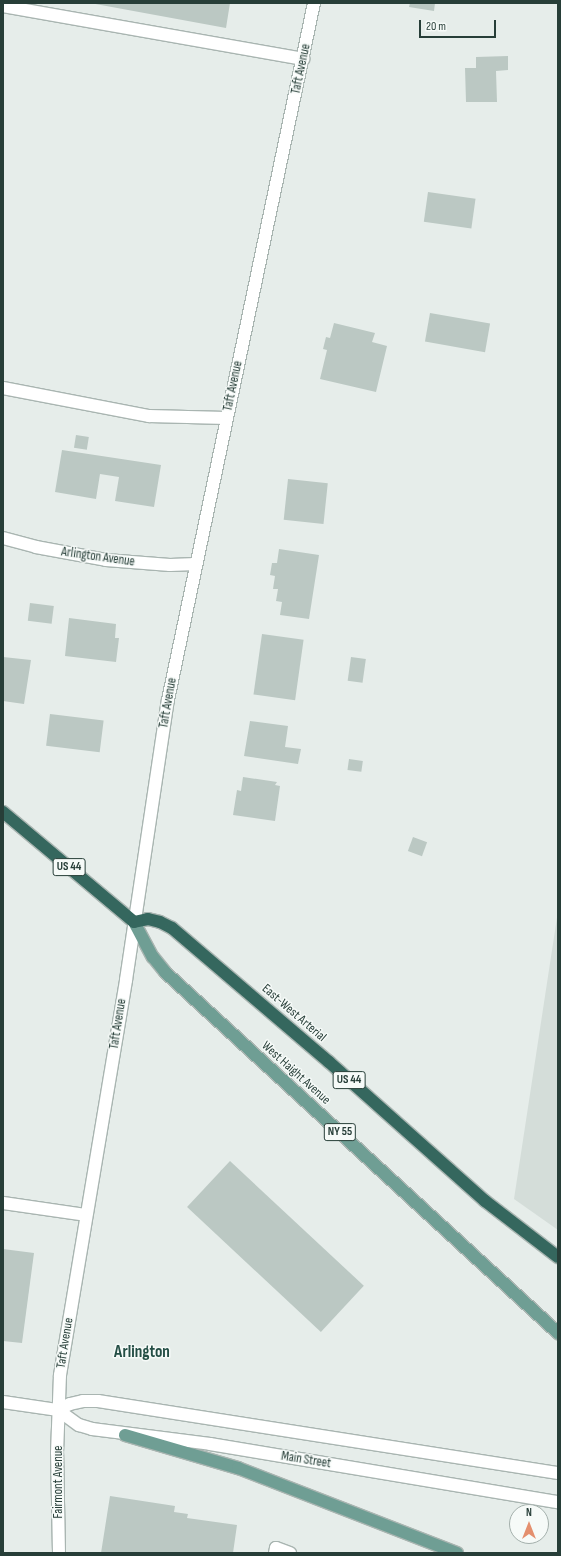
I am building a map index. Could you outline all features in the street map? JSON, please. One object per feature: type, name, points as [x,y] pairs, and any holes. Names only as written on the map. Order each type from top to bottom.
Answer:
[{"type":"highway","name":"US 44","points":[[3,812],[134,922]]},
{"type":"highway","name":"East-West Arterial","points":[[134,922],[148,918],[172,928],[329,1062],[485,1201],[558,1257]]},
{"type":"main road","name":"West Haight Avenue","points":[[134,922],[153,957],[165,972],[558,1333]]},
{"type":"main road","points":[[125,1435],[238,1468],[457,1553]]},
{"type":"street","name":"Taft Avenue","points":[[58,1410],[62,1364],[134,922],[168,700],[314,3]]},
{"type":"street","points":[[3,6],[303,59]]},
{"type":"street","points":[[3,388],[149,416],[226,418]]},
{"type":"street","name":"Arlington Avenue","points":[[3,538],[36,547],[106,560],[170,565],[196,564]]},
{"type":"street","points":[[3,1202],[86,1215]]},
{"type":"street","name":"Main Street","points":[[58,1410],[83,1401],[98,1400],[558,1473]]},
{"type":"street","name":"Main Street","points":[[3,1402],[58,1410],[79,1425],[125,1435],[204,1443],[558,1502]]},
{"type":"street","name":"Fairmont Avenue","points":[[58,1410],[57,1496],[59,1553]]},
{"type":"street","points":[[275,1553],[276,1548],[290,1553]]},
{"type":"shaded area","points":[[558,911],[558,1230],[514,1199]]},
{"type":"building","points":[[90,3],[230,3],[226,28]]},
{"type":"building","points":[[410,3],[435,3],[434,11],[409,7]]},
{"type":"building","points":[[508,56],[508,70],[496,71],[497,102],[466,102],[465,68],[476,68],[476,57]]},
{"type":"building","points":[[428,192],[476,199],[471,228],[424,222]]},
{"type":"building","points":[[430,313],[490,324],[485,352],[425,342]]},
{"type":"building","points":[[334,323],[375,333],[372,342],[387,346],[376,392],[320,379],[327,350],[323,349],[326,337],[330,338]]},
{"type":"building","points":[[76,435],[89,437],[87,450],[74,448]]},
{"type":"building","points":[[62,450],[161,465],[154,507],[115,501],[119,477],[100,474],[96,499],[55,492]]},
{"type":"building","points":[[288,479],[328,483],[323,524],[284,520]]},
{"type":"building","points":[[279,549],[319,555],[309,619],[280,615],[282,602],[276,601],[278,589],[273,589],[275,576],[270,575],[272,563],[277,563]]},
{"type":"building","points":[[30,603],[54,606],[52,624],[28,621]]},
{"type":"building","points":[[69,618],[116,624],[115,638],[119,638],[116,662],[65,656]]},
{"type":"building","points":[[262,634],[304,640],[295,700],[254,694]]},
{"type":"building","points":[[3,657],[31,660],[24,704],[3,701]]},
{"type":"building","points":[[351,657],[366,659],[363,683],[348,681]]},
{"type":"building","points":[[50,714],[104,721],[100,752],[46,746]]},
{"type":"building","points":[[250,721],[288,726],[285,747],[301,749],[298,764],[244,756]]},
{"type":"building","points":[[349,759],[363,761],[361,772],[347,770]]},
{"type":"building","points":[[243,777],[277,782],[275,785],[280,786],[275,821],[233,815],[237,790],[241,791]]},
{"type":"building","points":[[413,837],[427,842],[422,856],[408,851]]},
{"type":"building","points":[[230,1161],[364,1286],[321,1332],[187,1207]]},
{"type":"building","points":[[3,1249],[34,1253],[22,1343],[3,1341]]},
{"type":"building","points":[[110,1496],[175,1506],[174,1512],[188,1514],[187,1518],[237,1525],[233,1553],[101,1553]]},
{"type":"district","name":"Arlington","points":[[142,1353]]}]
